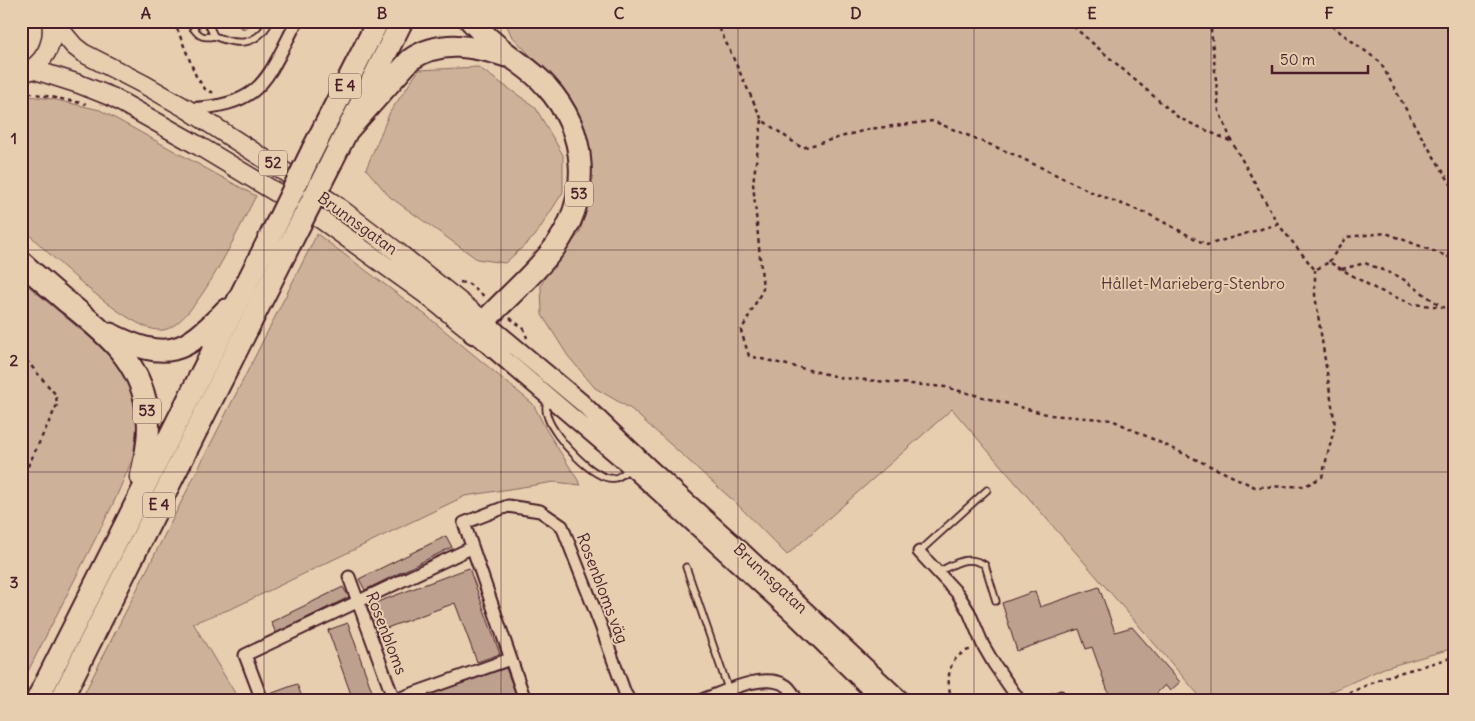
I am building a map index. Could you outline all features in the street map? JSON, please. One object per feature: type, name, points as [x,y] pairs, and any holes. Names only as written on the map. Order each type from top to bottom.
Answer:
[{"type":"highway","name":"E 4","points":[[36,700],[378,21]]},
{"type":"highway","name":"E 4","points":[[61,700],[402,21]]},
{"type":"highway","points":[[471,21],[513,58]]},
{"type":"highway","name":"53","points":[[347,131],[410,60],[421,52],[434,48],[463,46],[513,58],[530,70],[546,86],[568,115],[578,145],[581,162],[579,192],[571,219],[554,248],[479,327]]},
{"type":"highway","name":"53","points":[[21,262],[104,332],[125,356],[137,375],[147,410],[147,444],[137,502]]},
{"type":"highway","points":[[104,332],[146,350],[164,351],[175,349],[185,346],[202,334],[240,295]]},
{"type":"main road","name":"52","points":[[27,72],[40,62],[48,49],[52,34],[52,21]]},
{"type":"main road","name":"Brunnsgatan","points":[[52,21],[74,46],[84,53],[145,84],[187,109],[334,203],[395,250],[479,327],[547,396],[635,463],[743,552],[901,700]]},
{"type":"main road","name":"Brunnsgatan","points":[[27,72],[79,84],[112,97],[199,146],[322,220],[425,294],[479,327],[581,402],[635,463],[881,700]]},
{"type":"street","points":[[187,109],[225,105],[251,94],[270,73],[298,21]]},
{"type":"street","name":"Rosenbloms väg","points":[[524,700],[464,523],[508,506],[540,511],[562,526],[601,626],[624,693],[629,700]]},
{"type":"street","points":[[262,700],[245,655],[471,548]]},
{"type":"street","points":[[919,552],[962,600],[983,645],[1019,700]]},
{"type":"street","name":"Rosenbloms","points":[[349,577],[395,700]]},
{"type":"street","points":[[395,700],[510,659]]},
{"type":"street","points":[[702,700],[731,695],[749,683],[770,680],[786,685],[797,700]]},
{"type":"lane","points":[[207,21],[214,36]]},
{"type":"lane","points":[[194,29],[199,36],[205,38],[214,36],[228,42],[241,42],[252,40],[264,32],[270,21]]},
{"type":"lane","points":[[547,396],[547,417],[553,429],[594,473],[606,478],[616,478],[635,463]]},
{"type":"lane","points":[[919,552],[987,490]]},
{"type":"lane","points":[[938,572],[967,560],[976,560],[984,565],[996,601]]},
{"type":"lane","points":[[686,567],[731,695]]},
{"type":"lane","points":[[1045,700],[1061,694],[1064,700]]},
{"type":"path","points":[[174,21],[201,83],[206,89],[222,98],[225,105]]},
{"type":"path","points":[[716,21],[762,120],[802,148],[869,129],[933,121],[1015,155],[1094,193],[1150,215],[1206,245],[1278,224]]},
{"type":"path","points":[[1067,21],[1179,118],[1232,142]]},
{"type":"path","points":[[762,120],[753,183],[763,289],[742,332],[749,356],[843,378],[945,387],[1050,415],[1112,420],[1255,487],[1305,486],[1322,477],[1335,425],[1316,295],[1316,270],[1278,224],[1232,142],[1218,111],[1211,29],[1214,21]]},
{"type":"path","points":[[1324,21],[1380,62],[1418,131],[1454,190]]},
{"type":"path","points":[[21,91],[86,104]]},
{"type":"path","points":[[1316,270],[1329,262],[1346,237],[1386,233],[1454,260]]},
{"type":"path","points":[[1329,262],[1376,289],[1412,304],[1454,308]]},
{"type":"path","points":[[1340,269],[1365,263],[1400,277],[1442,307]]},
{"type":"path","points":[[21,354],[56,395],[58,401],[54,414],[22,479]]},
{"type":"path","points":[[21,472],[22,479]]},
{"type":"path","points":[[952,700],[949,692],[948,678],[952,663],[961,654],[983,645]]},
{"type":"path","points":[[1334,700],[1386,677],[1454,657]]},
{"type":"green space","name":"Hållet-Marieberg-Stenbro","points":[[505,21],[1454,21],[1454,648],[1384,668],[1312,700],[1203,700],[952,409],[787,555],[736,503],[631,409],[595,388],[568,356],[542,315],[541,285],[552,265],[579,234],[589,202],[591,161],[583,123],[566,93],[511,35]]},
{"type":"green space","points":[[478,67],[535,107],[563,155],[563,192],[535,236],[505,263],[477,259],[390,197],[366,169],[390,112],[419,70]]},
{"type":"green space","points":[[21,95],[52,99],[100,110],[256,196],[203,293],[176,324],[163,330],[149,328],[131,319],[110,305],[67,270],[21,226]]},
{"type":"green space","points":[[317,234],[427,316],[533,404],[547,431],[581,485],[554,482],[465,496],[233,608],[193,623],[239,700],[81,700]]},
{"type":"green space","points":[[21,280],[111,355],[128,374],[136,400],[137,427],[133,458],[113,504],[21,685]]},
{"type":"building","points":[[186,21],[200,21],[202,26],[190,31]]},
{"type":"building","points":[[229,21],[251,21],[246,30]]},
{"type":"building","points":[[446,536],[452,547],[365,590],[359,579]]},
{"type":"building","points":[[469,568],[500,654],[477,662],[455,603],[373,633],[364,607]]},
{"type":"building","points":[[343,587],[349,597],[276,633],[271,622]]},
{"type":"building","points":[[1099,587],[1115,632],[1132,627],[1180,682],[1170,691],[1165,685],[1150,700],[1111,700],[1092,647],[1086,649],[1079,629],[1017,651],[1002,603],[1035,591],[1040,607]]},
{"type":"building","points":[[348,623],[375,700],[353,700],[328,630]]},
{"type":"building","points":[[506,668],[518,700],[414,700]]},
{"type":"building","points":[[297,684],[303,700],[272,700],[270,694]]}]
